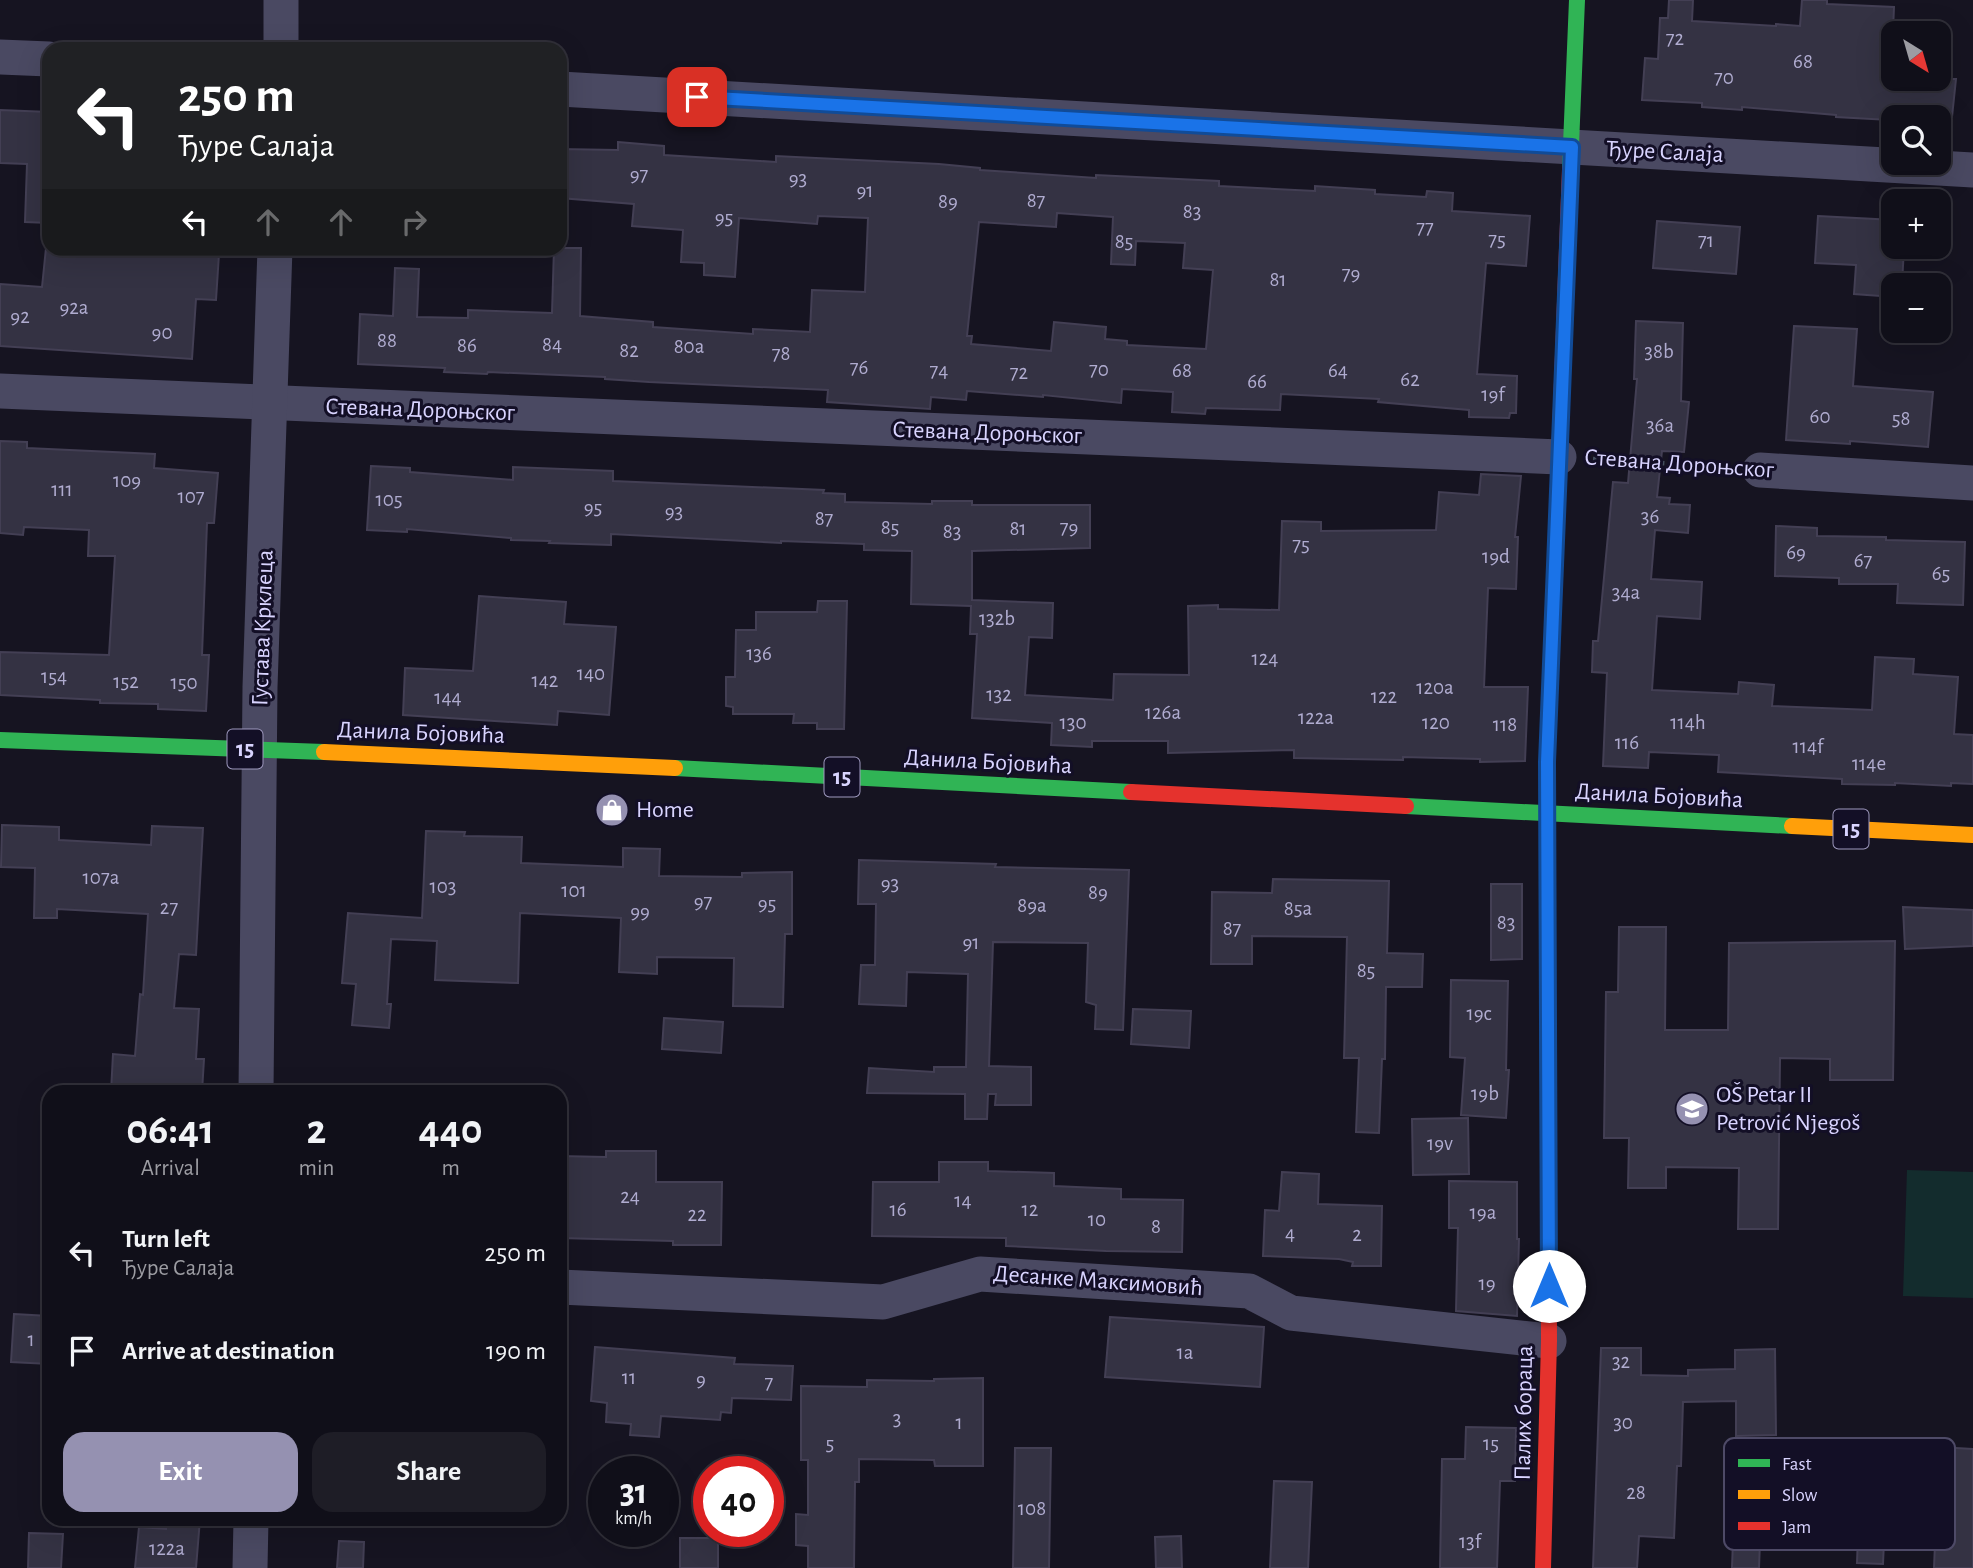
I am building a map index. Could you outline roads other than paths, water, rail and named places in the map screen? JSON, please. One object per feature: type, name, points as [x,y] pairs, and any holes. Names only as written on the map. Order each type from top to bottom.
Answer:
[{"type":"main road","name":"Палих бораца","points":[[1543,1568],[1549,1340],[1547,814],[1577,0]]},
{"type":"main road","name":"Данила Бојовића","points":[[0,740],[443,756],[1973,835]]},
{"type":"street","points":[[281,0],[281,42]]},
{"type":"street","points":[[0,57],[42,59]]},
{"type":"street","name":"Ђуре Салаја","points":[[567,89],[1973,170]]},
{"type":"street","name":"Густава Крклеца","points":[[256,1085],[260,750],[275,256]]},
{"type":"street","name":"Стевана Дороњског","points":[[0,391],[1559,457]]},
{"type":"street","name":"Стевана Дороњског","points":[[1760,470],[1973,482]]},
{"type":"street","name":"Десанке Максимовић","points":[[567,1287],[883,1302],[981,1274],[1248,1291],[1291,1313],[1549,1340]]},
{"type":"street","points":[[250,1568],[251,1526]]},
{"type":"place","name":"Home","points":[[612,810]]},
{"type":"place","name":"OŠ Petar II Petrović Njegoš","points":[[1692,1109]]}]
